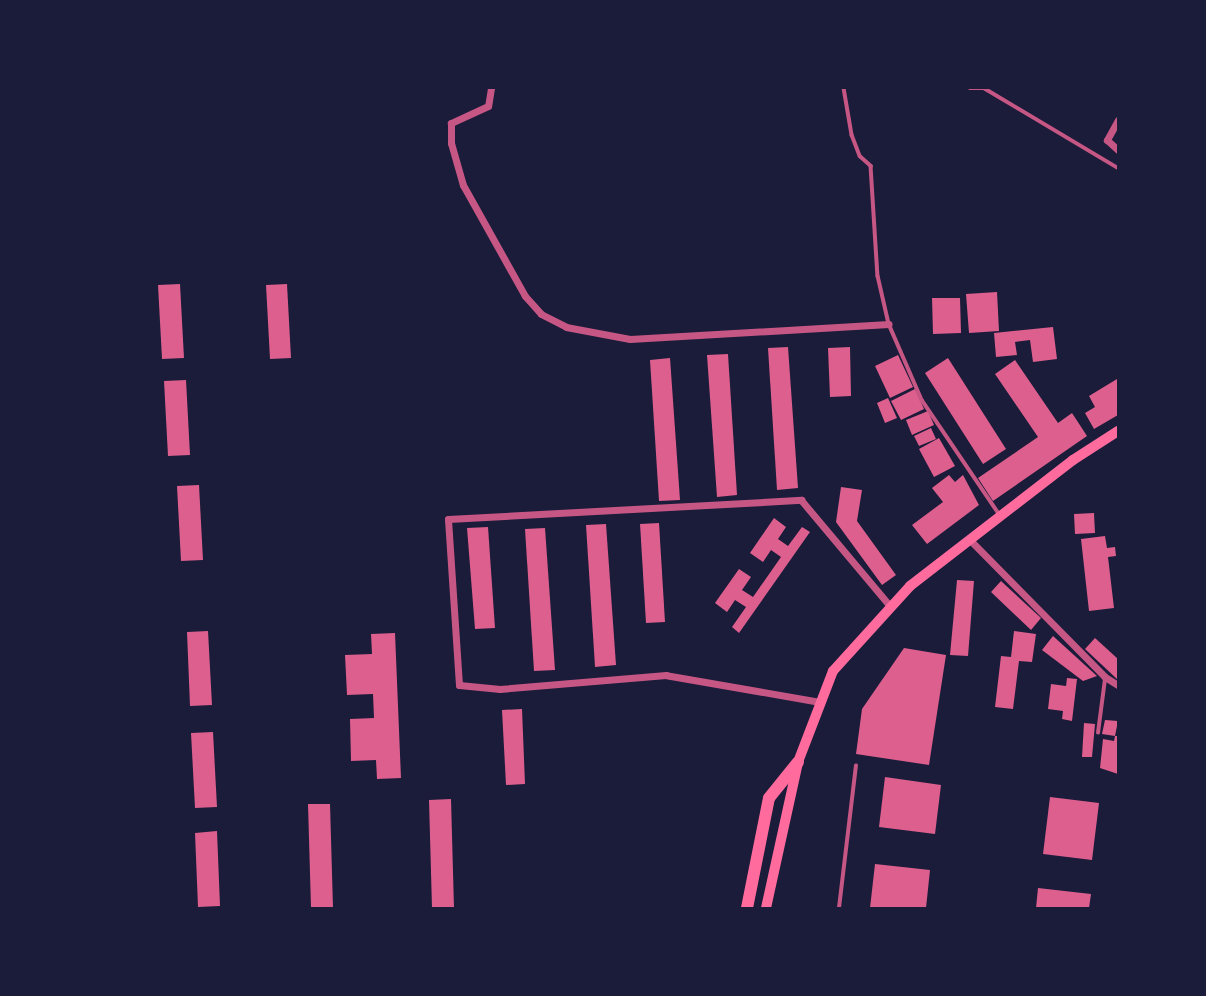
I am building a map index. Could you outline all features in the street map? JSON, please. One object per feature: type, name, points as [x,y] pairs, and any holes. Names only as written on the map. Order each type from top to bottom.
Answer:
[{"type":"main road","points":[[766,908],[798,762],[833,671],[890,606],[1001,516],[1118,431]]},
{"type":"main road","points":[[747,908],[769,798],[798,762]]},
{"type":"street","points":[[491,88],[488,106],[451,123],[451,143],[463,185],[525,296],[541,314],[566,327],[630,339],[889,324]]},
{"type":"street","points":[[1118,120],[1107,140],[1118,150]]},
{"type":"street","points":[[820,702],[666,675],[500,689],[459,685],[448,519],[800,500],[890,606]]},
{"type":"street","points":[[970,540],[1105,677],[1118,684]]},
{"type":"lane","points":[[844,88],[852,135],[860,156],[871,166],[878,276],[889,324],[922,400],[1001,516]]},
{"type":"lane","points":[[970,88],[984,88],[1118,168]]},
{"type":"lane","points":[[1098,733],[1105,677]]},
{"type":"lane","points":[[839,908],[856,766]]},
{"type":"building","points":[[180,284],[184,358],[162,359],[158,285]]},
{"type":"building","points":[[287,284],[291,358],[270,359],[266,285]]},
{"type":"building","points":[[997,292],[999,331],[969,333],[966,294]]},
{"type":"building","points":[[932,298],[960,298],[961,333],[933,334]]},
{"type":"building","points":[[1053,327],[1057,359],[1033,362],[1030,340],[1015,342],[1017,355],[996,357],[994,333]]},
{"type":"building","points":[[788,347],[798,488],[777,490],[768,348]]},
{"type":"building","points":[[850,347],[851,396],[830,397],[828,348]]},
{"type":"building","points":[[728,354],[737,495],[717,497],[707,355]]},
{"type":"building","points":[[898,355],[913,387],[890,398],[875,366]]},
{"type":"building","points":[[670,358],[680,500],[659,501],[650,360]]},
{"type":"building","points":[[948,358],[1006,449],[983,464],[925,373]]},
{"type":"building","points":[[1015,360],[1058,423],[1072,413],[1087,436],[993,501],[978,478],[1038,437],[995,374]]},
{"type":"building","points":[[1117,379],[1118,415],[1094,429],[1085,413],[1095,407],[1089,396]]},
{"type":"building","points":[[186,380],[190,455],[168,456],[164,381]]},
{"type":"building","points":[[915,389],[924,409],[901,420],[891,401]]},
{"type":"building","points":[[888,398],[897,418],[885,423],[877,403]]},
{"type":"building","points":[[928,411],[934,425],[912,435],[906,420]]},
{"type":"building","points":[[931,428],[936,439],[919,446],[914,436]]},
{"type":"building","points":[[939,438],[955,466],[934,477],[919,449]]},
{"type":"building","points":[[949,475],[955,482],[963,475],[979,505],[927,544],[912,525],[943,502],[932,488]]},
{"type":"building","points":[[199,485],[203,560],[181,561],[177,486]]},
{"type":"building","points":[[841,487],[862,490],[857,521],[896,575],[882,585],[836,522]]},
{"type":"building","points":[[1094,513],[1095,533],[1075,534],[1074,514]]},
{"type":"building","points":[[774,518],[786,527],[778,539],[788,546],[802,527],[810,532],[739,633],[732,627],[746,607],[735,600],[727,612],[715,603],[739,569],[751,577],[742,590],[753,597],[781,557],[771,550],[763,562],[750,553]]},
{"type":"building","points":[[659,523],[665,622],[646,623],[640,524]]},
{"type":"building","points":[[606,524],[616,665],[595,667],[586,525]]},
{"type":"building","points":[[488,527],[495,628],[475,629],[467,528]]},
{"type":"building","points":[[545,528],[555,670],[534,671],[525,529]]},
{"type":"building","points":[[1105,536],[1107,548],[1115,547],[1116,556],[1108,557],[1114,608],[1089,611],[1081,539]]},
{"type":"building","points":[[957,580],[974,581],[968,656],[950,655]]},
{"type":"building","points":[[1001,581],[1041,618],[1031,630],[991,592]]},
{"type":"building","points":[[208,631],[212,705],[190,706],[187,632]]},
{"type":"building","points":[[1014,631],[1036,634],[1032,662],[1019,661],[1013,709],[995,707],[1001,656],[1011,657]]},
{"type":"building","points":[[395,633],[401,778],[377,779],[376,760],[351,761],[350,719],[374,718],[373,694],[347,695],[345,655],[372,654],[371,634]]},
{"type":"building","points":[[1053,636],[1097,676],[1083,681],[1042,650]]},
{"type":"building","points":[[1095,638],[1118,659],[1118,680],[1085,649]]},
{"type":"building","points":[[904,648],[946,655],[929,765],[856,754],[862,709]]},
{"type":"building","points":[[1067,678],[1077,679],[1072,721],[1062,719],[1063,711],[1048,709],[1051,684],[1066,686]]},
{"type":"building","points":[[522,709],[525,784],[506,785],[502,710]]},
{"type":"building","points":[[1105,720],[1118,721],[1115,736],[1102,734]]},
{"type":"building","points":[[1084,723],[1095,724],[1092,757],[1082,757]]},
{"type":"building","points":[[213,732],[217,807],[195,808],[191,733]]},
{"type":"building","points":[[1115,736],[1118,736],[1118,774],[1100,768],[1103,739],[1114,741]]},
{"type":"building","points":[[885,777],[941,785],[935,834],[879,827]]},
{"type":"building","points":[[1050,797],[1099,803],[1092,860],[1043,854]]},
{"type":"building","points":[[451,799],[454,908],[432,908],[429,800]]},
{"type":"building","points":[[308,804],[330,804],[333,908],[311,908]]},
{"type":"building","points":[[217,831],[220,906],[198,907],[195,833]]},
{"type":"building","points":[[875,864],[930,870],[926,908],[870,908]]},
{"type":"building","points":[[1038,888],[1091,894],[1089,908],[1036,908]]}]
